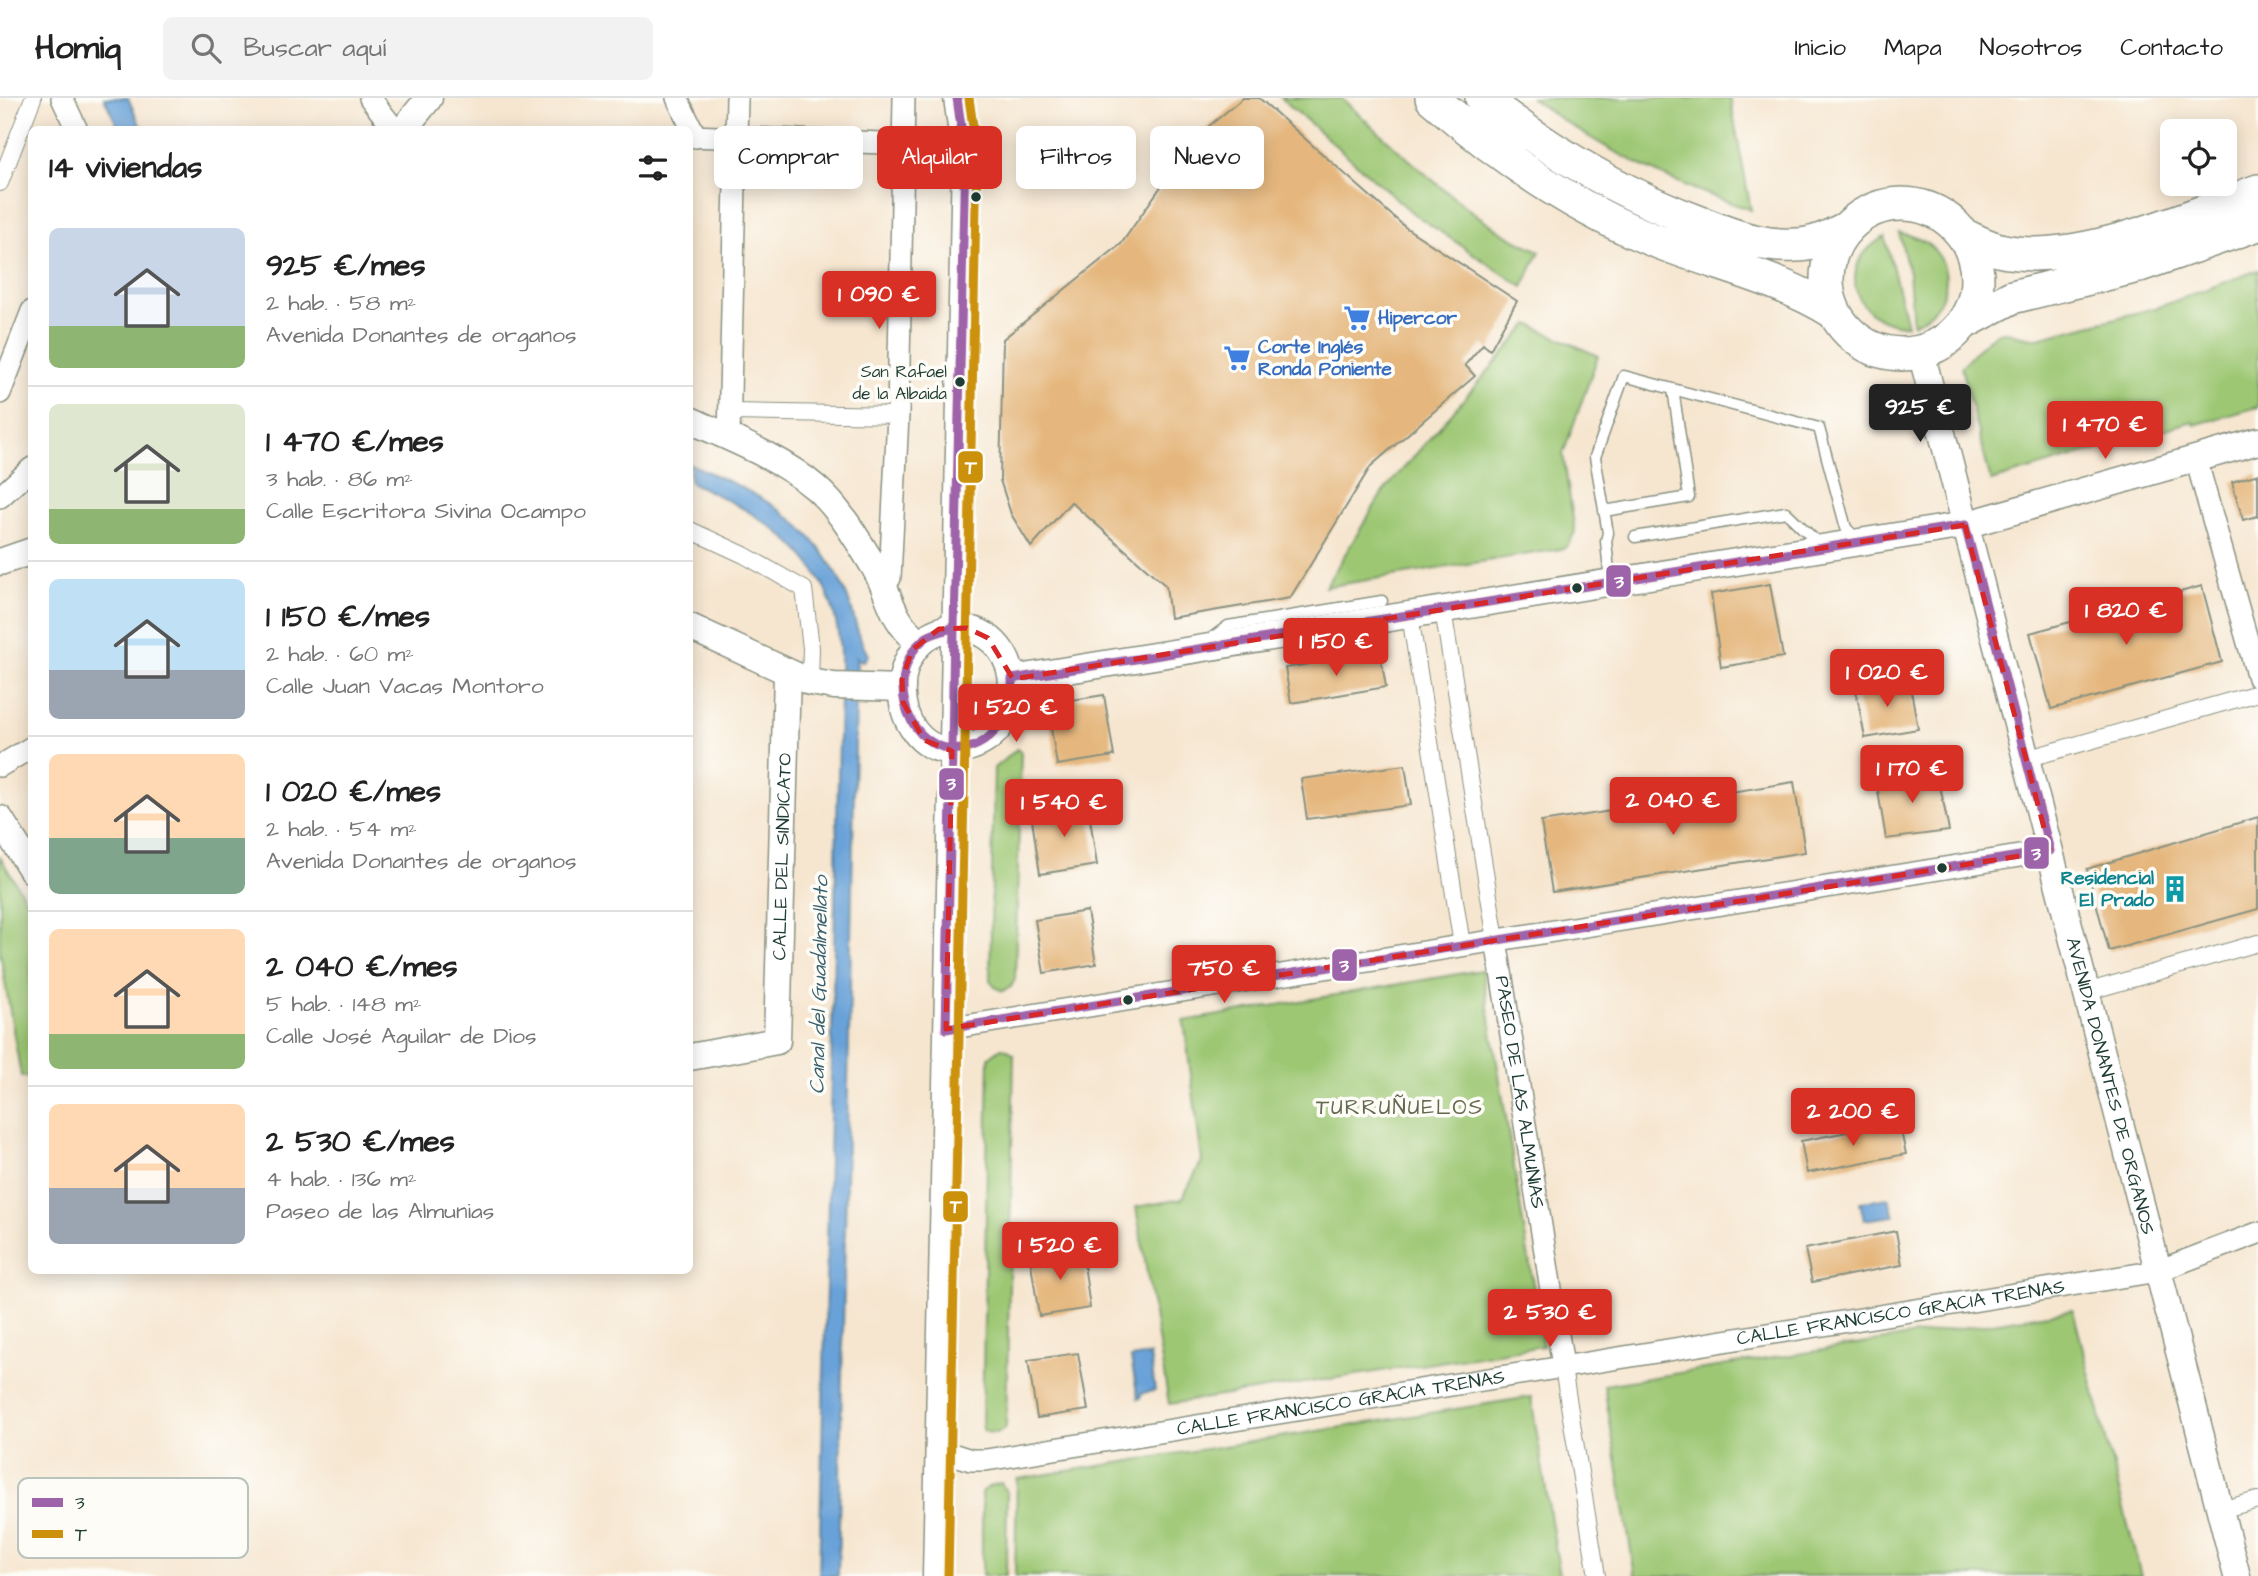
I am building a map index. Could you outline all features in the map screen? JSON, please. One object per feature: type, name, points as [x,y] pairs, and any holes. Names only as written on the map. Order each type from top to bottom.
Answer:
[{"type":"highway","points":[[1432,98],[1518,166],[1614,222],[1685,253],[1784,286],[1834,312]]},
{"type":"highway","points":[[1482,98],[1537,139],[1621,190],[1726,233],[1772,245],[1818,242],[1845,229],[1873,210],[1906,203],[1928,208],[1947,219],[1963,235],[1974,256],[1977,279],[1973,303],[1963,323]]},
{"type":"highway","points":[[1963,235],[2006,252],[2062,252],[2171,223],[2258,191]]},
{"type":"highway","points":[[1845,229],[1835,243],[1826,278],[1834,312],[1849,333],[1870,348],[1895,354],[1921,352],[1944,341],[1963,323],[2012,297],[2134,267],[2258,224]]},
{"type":"street","points":[[0,183],[33,98]]},
{"type":"street","points":[[62,98],[75,126]]},
{"type":"street","points":[[370,98],[392,126]]},
{"type":"street","points":[[406,126],[429,98]]},
{"type":"street","points":[[677,98],[688,126]]},
{"type":"street","points":[[736,126],[737,98]]},
{"type":"street","points":[[904,98],[904,126]]},
{"type":"street","points":[[957,98],[962,126]]},
{"type":"street","points":[[970,126],[972,98]]},
{"type":"street","points":[[693,137],[714,138]]},
{"type":"street","points":[[729,425],[735,189]]},
{"type":"street","points":[[881,582],[890,578],[898,415],[903,189]]},
{"type":"street","points":[[936,1576],[964,189]]},
{"type":"street","points":[[0,393],[28,321]]},
{"type":"street","name":"AVENIDA DONANTES DE ORGANOS","points":[[1921,352],[2220,1510],[2233,1575]]},
{"type":"street","points":[[693,421],[729,425],[898,415]]},
{"type":"street","points":[[729,425],[817,489],[835,508],[881,582],[900,625],[918,642]]},
{"type":"street","points":[[1012,679],[1965,525],[2258,442]]},
{"type":"street","points":[[2196,459],[2258,678]]},
{"type":"street","points":[[0,497],[28,472]]},
{"type":"street","points":[[693,531],[744,555],[804,589],[811,648],[810,681]]},
{"type":"street","name":"PASEO DE LAS ALMUNIAS","points":[[1443,610],[1597,1576]]},
{"type":"street","points":[[1410,615],[1462,946]]},
{"type":"street","points":[[955,627],[978,632],[992,642],[1007,661],[1012,679],[1010,706],[997,730],[975,746],[952,750],[931,744],[918,733],[905,709],[902,688],[905,666],[918,642],[939,629],[955,627]]},
{"type":"street","points":[[693,628],[810,681],[902,688]]},
{"type":"street","name":"CALLE DEL SINDICATO","points":[[693,1056],[778,1041],[810,681]]},
{"type":"street","points":[[2026,759],[2258,693]]},
{"type":"street","points":[[0,766],[28,749]]},
{"type":"street","points":[[0,819],[28,864]]},
{"type":"street","points":[[946,1029],[2050,851]]},
{"type":"street","points":[[2086,992],[2258,943]]},
{"type":"street","name":"CALLE FRANCISCO GRACIA TRENAS","points":[[939,1450],[971,1460],[986,1460],[2158,1271],[2258,1233]]},
{"type":"street","points":[[2220,1510],[2258,1500]]},
{"type":"lane","points":[[1611,583],[1604,511],[1595,457],[1624,376],[1819,428],[1846,528],[1862,542]]},
{"type":"lane","points":[[1604,511],[1689,497],[1673,389]]},
{"type":"lane","points":[[1635,537],[1786,512],[1824,548]]},
{"type":"lane","points":[[1198,648],[1228,626],[1382,601]]},
{"type":"highlighted area","points":[[1965,525],[2050,851],[946,1029],[952,751],[924,740],[903,702],[902,680],[912,650],[939,629],[967,628],[988,638],[1013,679]]},
{"type":"green space","points":[[1281,98],[1341,98],[1461,203],[1487,222],[1540,251],[1523,287],[1414,214]]},
{"type":"green space","points":[[1531,98],[1730,98],[1751,210],[1636,163],[1583,133]]},
{"type":"green space","points":[[1899,233],[1917,238],[1931,247],[1941,259],[1945,273],[1945,287],[1940,301],[1929,314],[1913,324],[1909,273]]},
{"type":"green space","points":[[1885,237],[1907,325],[1888,322],[1873,314],[1862,303],[1856,290],[1855,276],[1859,261],[1869,248]]},
{"type":"green space","points":[[2258,270],[2258,407],[2194,425],[2193,421],[1991,481],[1961,367],[1994,335],[2005,332],[2038,338],[2159,307]]},
{"type":"green space","points":[[1529,324],[1598,356],[1563,454],[1575,532],[1566,548],[1325,587],[1383,492]]},
{"type":"green space","points":[[1017,749],[1021,752],[1015,979],[1011,987],[1003,991],[995,987],[990,980],[994,768]]},
{"type":"green space","points":[[0,857],[28,903],[28,1077],[21,1076],[0,953]]},
{"type":"green space","points":[[1482,970],[1543,1346],[1169,1404],[1136,1207],[1182,1199],[1202,1161],[1184,1021]]},
{"type":"green space","points":[[1001,1048],[1014,1055],[1006,1427],[993,1433],[984,1431],[982,1425],[989,1057]]},
{"type":"green space","points":[[2073,1310],[2141,1576],[1635,1576],[1604,1385]]},
{"type":"green space","points":[[1531,1397],[1560,1576],[1015,1576],[1017,1479]]},
{"type":"green space","points":[[1001,1483],[1007,1493],[1006,1576],[982,1576],[982,1492]]},
{"type":"water","points":[[104,98],[128,98],[141,126],[118,126]]},
{"type":"water","points":[[693,465],[761,498],[799,526],[815,543],[844,589],[868,655],[863,662],[856,657],[858,677],[840,675],[839,637],[831,604],[818,576],[801,553],[778,532],[693,484]]},
{"type":"water","points":[[840,696],[856,696],[838,1576],[819,1576]]},
{"type":"water","points":[[1889,1198],[1894,1216],[1864,1220],[1860,1202]]},
{"type":"water","points":[[1150,1355],[1155,1391],[1141,1393],[1141,1398],[1138,1399],[1131,1358]]},
{"type":"building","name":"Corte Inglés Ronda Poniente","points":[[1243,98],[1259,98],[1405,227],[1517,301],[1490,350],[1483,344],[1465,365],[1475,376],[1371,466],[1290,598],[1170,618],[1166,586],[1071,502],[1031,547],[1011,514],[1000,480],[1003,339],[1121,244],[1159,189],[1264,189],[1264,126],[1209,126]]},
{"type":"building","points":[[2258,474],[2258,516],[2243,520],[2232,482]]},
{"type":"building","points":[[1770,584],[1783,657],[1721,667],[1711,594]]},
{"type":"building","points":[[2202,586],[2222,662],[2051,709],[2030,633]]},
{"type":"building","points":[[1380,652],[1386,687],[1291,703],[1285,668]]},
{"type":"building","points":[[1909,679],[1918,729],[1865,738],[1856,690]]},
{"type":"building","points":[[1104,695],[1114,756],[1057,765],[1047,704]]},
{"type":"building","points":[[1405,765],[1411,805],[1307,819],[1301,779]]},
{"type":"building","points":[[1937,770],[1949,831],[1886,839],[1876,779]]},
{"type":"building","points":[[1794,782],[1805,852],[1552,892],[1541,822]]},
{"type":"building","points":[[1088,805],[1097,865],[1040,874],[1031,813]]},
{"type":"building","name":"Residencial El Prado","points":[[2258,817],[2258,909],[2109,951],[2087,869]]},
{"type":"building","points":[[1087,911],[1096,964],[1044,973],[1035,920]]},
{"type":"building","points":[[1899,1122],[1906,1154],[1807,1173],[1801,1141]]},
{"type":"building","points":[[1896,1231],[1902,1265],[1812,1282],[1805,1249]]},
{"type":"building","points":[[1082,1249],[1090,1308],[1039,1316],[1030,1257]]},
{"type":"building","points":[[1078,1353],[1088,1410],[1037,1418],[1028,1360]]},
{"type":"transit line","name":"3","points":[[954,627],[965,155],[957,98]]},
{"type":"transit line","name":"T","points":[[948,1576],[977,155],[969,98]]},
{"type":"transit line","name":"3","points":[[1965,525],[2050,851],[946,1029],[952,749],[966,749],[978,745],[997,728],[1009,705],[1012,679],[1965,525]]},
{"type":"transit line","name":"3","points":[[952,749],[935,744],[921,734],[911,720],[905,704],[903,686],[905,669],[912,652],[927,637],[954,627]]},
{"type":"transit line","name":"3","points":[[952,749],[954,627]]},
{"type":"place","name":"Hipercor","points":[[1357,318]]},
{"type":"place","name":"Corte Inglés Ronda Poniente","points":[[1237,358]]},
{"type":"place","name":"San Rafael de la Albaida","points":[[960,382]]},
{"type":"place","name":"Residencial El Prado","points":[[2175,889]]},
{"type":"district","name":"TURRUÑUELOS","points":[[1400,1107]]},
{"type":"water label","name":"Canal del Guadalmellato","points":[[819,985]]}]
